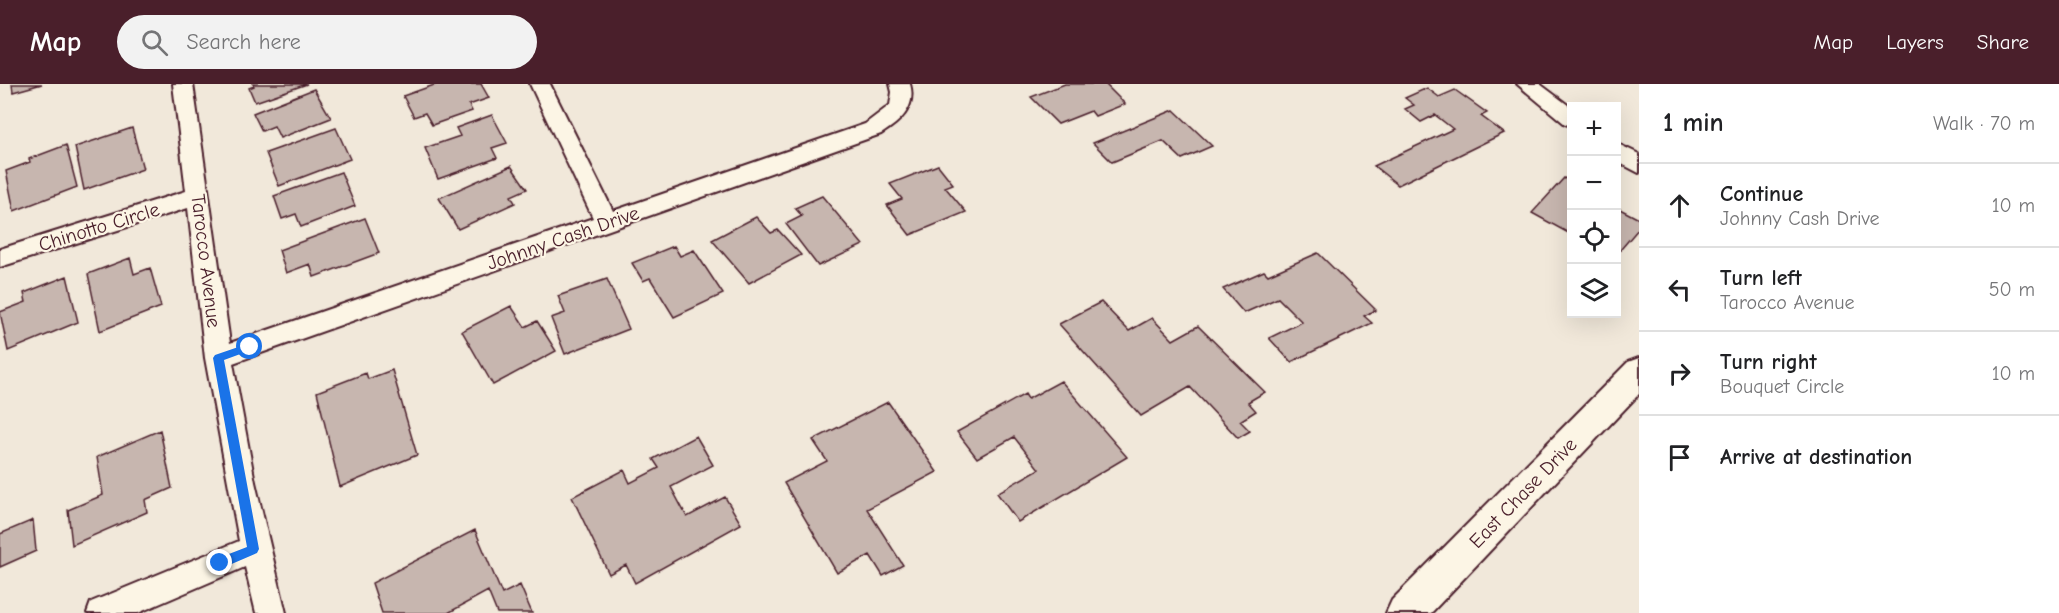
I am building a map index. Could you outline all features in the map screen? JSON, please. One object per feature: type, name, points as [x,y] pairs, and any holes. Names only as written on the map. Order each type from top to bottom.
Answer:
[{"type":"street","name":"Tarocco Avenue","points":[[183,84],[218,358],[254,549],[270,613]]},
{"type":"street","points":[[540,84],[607,222]]},
{"type":"street","points":[[1527,84],[1567,115]]},
{"type":"street","name":"Johnny Cash Drive","points":[[218,358],[873,129],[889,119],[900,95]]},
{"type":"street","points":[[1621,153],[1639,165]]},
{"type":"street","name":"Chinotto Circle","points":[[0,258],[198,196]]},
{"type":"street","name":"East Chase Drive","points":[[1406,613],[1639,372]]},
{"type":"street","points":[[102,613],[254,549]]},
{"type":"building","points":[[12,84],[42,84],[13,92]]},
{"type":"building","points":[[253,84],[307,84],[255,102],[249,88],[254,86]]},
{"type":"building","points":[[437,84],[481,84],[489,98],[469,105],[472,111],[432,125],[425,113],[414,117],[403,96]]},
{"type":"building","points":[[1065,84],[1105,84],[1125,104],[1095,116],[1091,111],[1058,124],[1031,97]]},
{"type":"building","points":[[1427,88],[1439,97],[1455,90],[1487,113],[1481,116],[1504,133],[1398,185],[1374,166],[1453,129],[1435,115],[1421,122],[1405,109],[1414,105],[1405,98]]},
{"type":"building","points":[[314,89],[331,118],[280,138],[274,126],[262,131],[253,113]]},
{"type":"building","points":[[1174,110],[1212,146],[1182,159],[1163,141],[1112,162],[1093,143]]},
{"type":"building","points":[[492,115],[507,143],[492,148],[497,158],[438,179],[425,148],[460,136],[456,128]]},
{"type":"building","points":[[132,128],[143,169],[84,190],[75,147]]},
{"type":"building","points":[[336,128],[350,159],[279,186],[266,153]]},
{"type":"building","points":[[66,145],[77,187],[14,211],[6,171],[30,162],[29,159]]},
{"type":"building","points":[[938,165],[953,184],[945,187],[966,212],[910,235],[887,205],[902,199],[890,184]]},
{"type":"building","points":[[511,166],[527,189],[511,196],[515,203],[458,229],[439,198]]},
{"type":"building","points":[[341,172],[355,206],[301,227],[296,214],[282,219],[274,196]]},
{"type":"building","points":[[1564,178],[1567,180],[1567,232],[1532,213]]},
{"type":"building","points":[[822,196],[863,245],[818,266],[786,224],[802,216],[795,208]]},
{"type":"building","points":[[1621,210],[1639,219],[1639,228],[1621,249]]},
{"type":"building","points":[[756,217],[771,233],[778,230],[801,255],[749,283],[712,240]]},
{"type":"building","points":[[365,218],[379,253],[314,277],[310,264],[286,273],[279,250]]},
{"type":"building","points":[[674,246],[680,256],[694,250],[723,294],[674,317],[650,278],[643,281],[632,263]]},
{"type":"building","points":[[1318,253],[1376,310],[1364,316],[1372,323],[1291,362],[1269,338],[1302,322],[1278,298],[1244,313],[1223,289],[1264,271],[1268,275]]},
{"type":"building","points":[[130,258],[134,274],[150,268],[161,307],[100,331],[88,274]]},
{"type":"building","points":[[67,276],[78,322],[8,351],[0,312],[26,302],[24,293]]},
{"type":"building","points":[[607,279],[629,329],[565,354],[551,318],[565,313],[558,296]]},
{"type":"building","points":[[1101,302],[1129,331],[1152,318],[1173,340],[1198,326],[1265,392],[1248,402],[1256,411],[1240,421],[1250,431],[1238,438],[1190,387],[1141,416],[1059,324]]},
{"type":"building","points":[[511,306],[525,327],[537,321],[556,351],[493,385],[462,331]]},
{"type":"building","points":[[392,370],[417,455],[340,487],[317,392],[366,373],[368,379]]},
{"type":"building","points":[[1061,381],[1127,457],[1018,522],[997,493],[1039,469],[1014,437],[977,458],[957,432],[1025,394],[1028,399]]},
{"type":"building","points":[[888,402],[937,472],[867,509],[903,565],[883,576],[870,555],[837,573],[784,483],[827,461],[813,440]]},
{"type":"building","points":[[160,430],[172,488],[145,500],[147,512],[72,545],[68,510],[103,495],[97,457]]},
{"type":"building","points":[[696,436],[713,465],[671,487],[687,517],[725,497],[741,524],[635,583],[626,565],[609,574],[572,497],[624,470],[630,483],[659,468],[653,459]]},
{"type":"building","points":[[33,520],[36,551],[0,567],[0,534]]},
{"type":"building","points":[[475,530],[502,594],[520,585],[532,613],[497,613],[488,591],[448,613],[382,613],[372,583]]},
{"type":"route","points":[[220,563],[254,549],[218,358],[250,347]]}]
